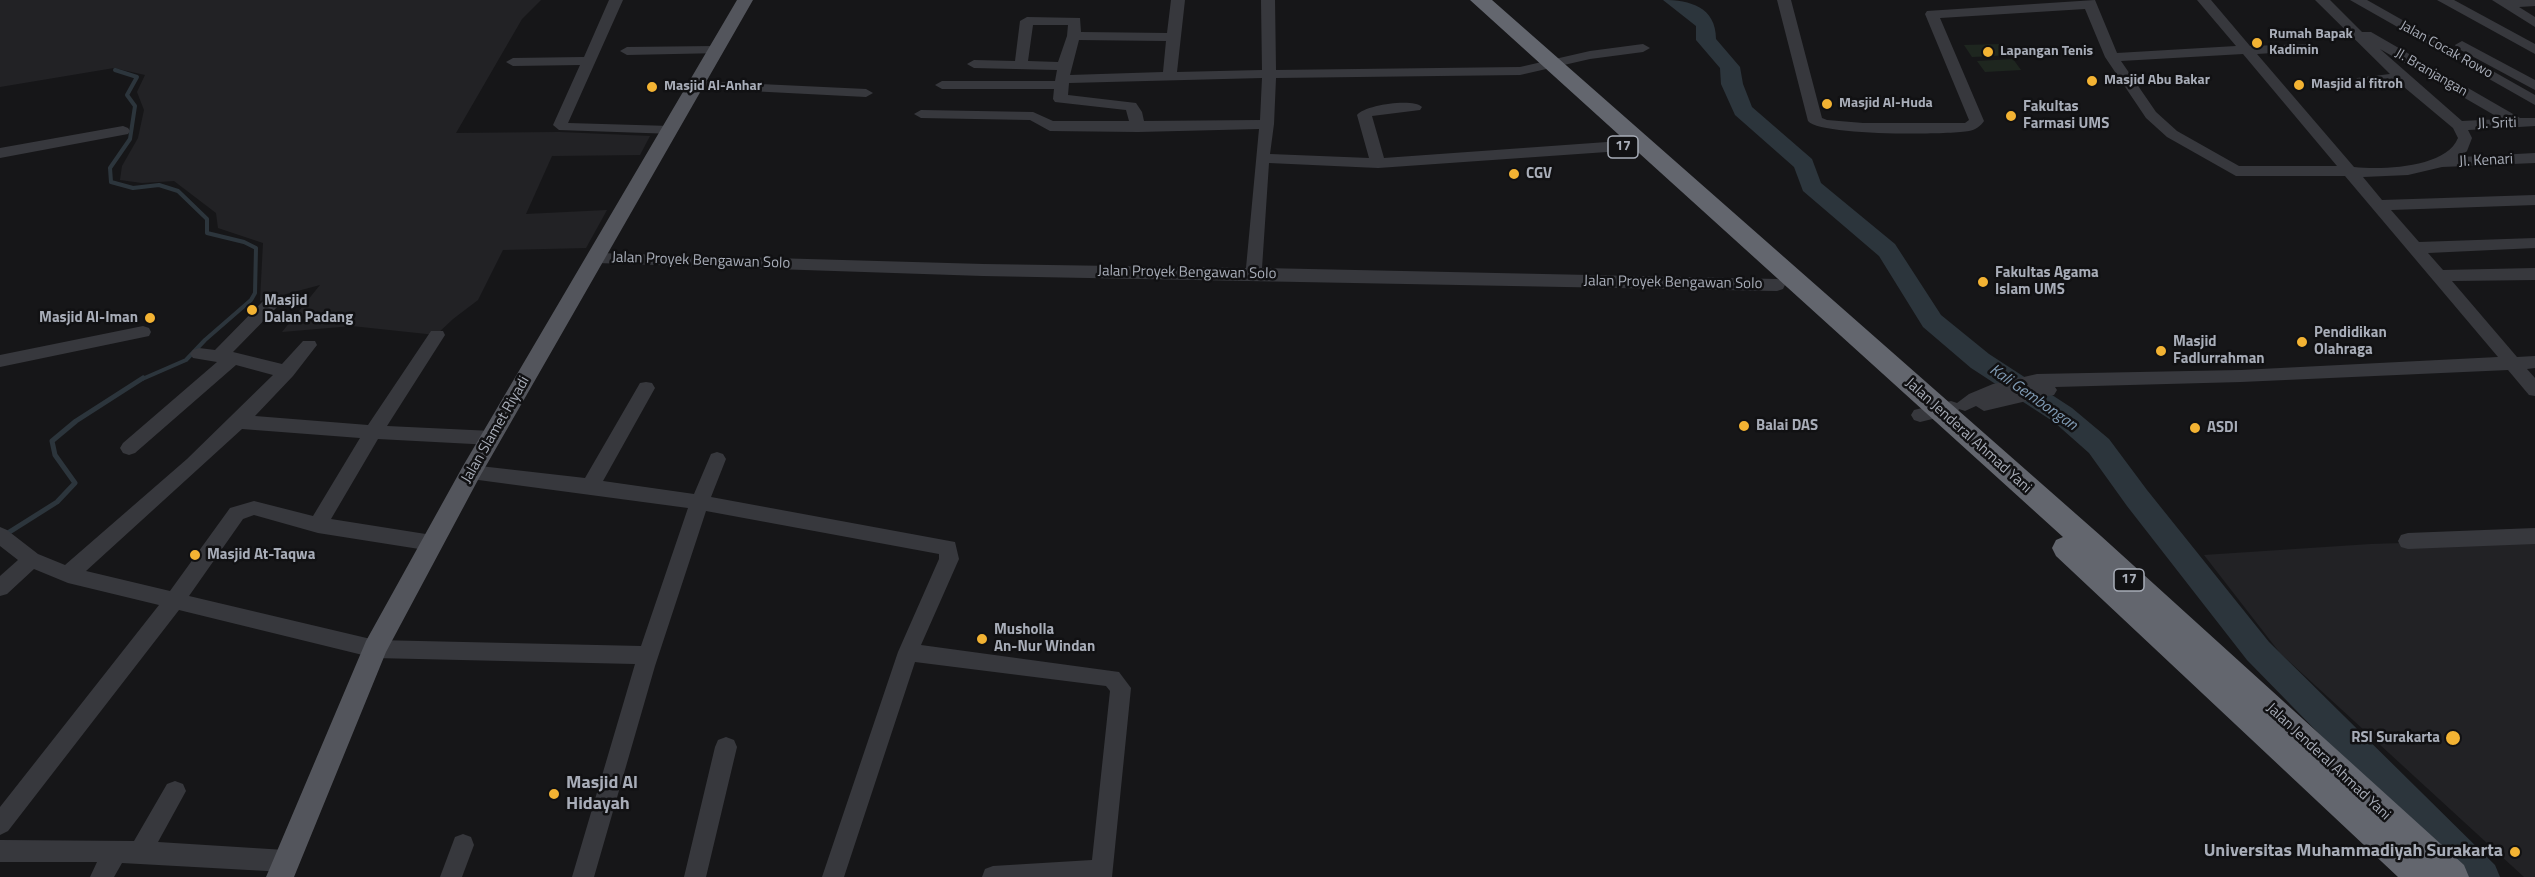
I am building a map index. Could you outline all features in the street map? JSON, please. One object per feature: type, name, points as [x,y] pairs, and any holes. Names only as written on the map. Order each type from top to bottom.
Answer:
[{"type":"highway","name":"Jalan Jenderal Ahmad Yani","points":[[1460,0],[1542,67],[1777,285],[1942,410],[2422,877]]},
{"type":"highway","name":"Jalan Jenderal Ahmad Yani","points":[[1480,0],[1542,67]]},
{"type":"highway","name":"Jalan Jenderal Ahmad Yani","points":[[1620,138],[1840,319],[2203,646],[2452,877]]},
{"type":"main road","name":"Jalan Slamet Riyadi","points":[[283,869],[375,649],[471,472],[745,0]]},
{"type":"street","points":[[616,0],[561,126],[670,131]]},
{"type":"street","points":[[1170,78],[1178,0]]},
{"type":"street","points":[[1254,273],[1262,158],[1267,124],[1268,0]]},
{"type":"street","points":[[1784,0],[1815,121],[1830,126],[1968,127],[1977,121],[1932,18],[1933,14],[2088,2],[2112,57],[2155,120],[2172,134],[2232,170],[2244,172],[2402,170],[2437,163],[2455,155],[2464,147],[2465,138],[2459,126],[2400,77],[2322,0]]},
{"type":"street","points":[[2204,0],[2535,390]]},
{"type":"street","name":"Jalan Cocak Rowo","points":[[2357,0],[2535,101]]},
{"type":"street","points":[[2382,0],[2535,86]]},
{"type":"street","points":[[2444,0],[2535,50]]},
{"type":"street","points":[[2502,2],[2535,2]]},
{"type":"street","points":[[2502,2],[2535,23]]},
{"type":"street","points":[[1021,64],[1026,21],[1075,21],[1074,36],[1062,77],[1060,100],[1133,106],[1138,127]]},
{"type":"street","name":"Jl. Branjangan","points":[[2344,22],[2518,123]]},
{"type":"street","points":[[1074,36],[1173,37]]},
{"type":"street","points":[[2112,57],[2247,52],[2304,47]]},
{"type":"street","points":[[942,84],[1062,77],[1170,78],[1542,67],[1590,55],[1643,48]]},
{"type":"street","points":[[627,51],[716,50]]},
{"type":"street","points":[[2461,59],[2476,52]]},
{"type":"street","points":[[513,62],[588,61]]},
{"type":"street","points":[[974,64],[1021,64],[1062,77]]},
{"type":"street","points":[[2362,81],[2400,77]]},
{"type":"street","points":[[696,85],[866,93]]},
{"type":"street","points":[[1378,163],[1364,115],[1370,111],[1415,107]]},
{"type":"street","points":[[921,114],[1033,116],[1048,126],[1138,127],[1267,124]]},
{"type":"street","name":"Jl. Sriti","points":[[2459,126],[2535,122]]},
{"type":"street","points":[[0,153],[123,131]]},
{"type":"street","points":[[1262,158],[1378,163],[1620,138]]},
{"type":"street","name":"Jl. Kenari","points":[[2437,163],[2535,158]]},
{"type":"street","points":[[2379,205],[2529,200],[2535,212]]},
{"type":"street","points":[[2416,248],[2535,243]]},
{"type":"street","name":"Jalan Proyek Bengawan Solo","points":[[597,258],[983,270],[1254,273],[1777,285]]},
{"type":"street","points":[[2440,276],[2535,274]]},
{"type":"street","points":[[129,448],[226,357],[275,299]]},
{"type":"street","points":[[0,361],[143,332]]},
{"type":"street","points":[[318,525],[373,432],[437,335]]},
{"type":"street","points":[[68,575],[240,422],[309,345]]},
{"type":"street","points":[[199,354],[226,357],[287,372]]},
{"type":"street","points":[[1942,410],[1991,404],[2013,392],[2040,386],[2055,388],[2061,381],[2241,376],[2535,362]]},
{"type":"street","points":[[590,486],[646,388]]},
{"type":"street","points":[[240,422],[492,438]]},
{"type":"street","points":[[583,877],[647,655],[699,502],[717,459]]},
{"type":"street","points":[[471,472],[699,502],[948,548],[949,559],[908,652],[833,877]]},
{"type":"street","points":[[0,824],[176,600],[237,513],[254,507],[318,525],[432,543]]},
{"type":"street","points":[[2408,541],[2535,536]]},
{"type":"street","points":[[4,541],[31,560],[68,575],[375,649],[647,655]]},
{"type":"street","points":[[0,588],[31,560]]},
{"type":"street","points":[[908,652],[1112,678],[1119,684],[1122,694],[1101,874],[1007,876]]},
{"type":"street","points":[[695,877],[726,747]]},
{"type":"street","points":[[140,852],[175,790]]},
{"type":"street","points":[[451,877],[463,845]]},
{"type":"street","points":[[0,852],[140,852],[283,869]]},
{"type":"street","points":[[101,877],[116,852]]},
{"type":"shaded area","points":[[0,0],[541,0],[522,19],[456,133],[559,132],[650,136],[640,155],[552,156],[526,214],[607,210],[586,248],[503,250],[478,300],[436,335],[352,326],[282,332],[320,285],[260,301],[263,243],[218,228],[216,213],[174,181],[142,183],[120,180],[122,166],[138,138],[144,110],[137,92],[145,75],[114,68],[0,87]]},
{"type":"shaded area","name":"Lapangan Tenis","points":[[2002,44],[2010,55],[1972,57],[1964,45]]},
{"type":"shaded area","name":"Lapangan Tenis","points":[[2013,59],[2021,70],[1985,72],[1977,61]]},
{"type":"shaded area","name":"RSI Surakarta","points":[[2535,539],[2535,877],[2524,877],[2280,653],[2204,555],[2371,544]]},
{"type":"waterway","name":"Kali Gembongan","points":[[1673,0],[1699,17],[1706,26],[1706,40],[1730,67],[1732,84],[1743,110],[1804,164],[1811,186],[1887,250],[1932,321],[1980,361],[2063,415],[2099,446],[2137,498],[2258,651],[2483,877]]},
{"type":"waterway","points":[[115,70],[137,77],[127,95],[135,106],[130,139],[110,168],[111,182],[133,188],[159,185],[178,191],[207,219],[207,233],[244,242],[256,248],[255,293],[251,300],[205,340],[186,360],[140,380]]},
{"type":"waterway","points":[[0,538],[57,502],[75,483],[55,455],[52,441],[76,421],[143,378]]},
{"type":"place","name":"Rumah Bapak Kadimin","points":[[2257,43]]},
{"type":"place","name":"Lapangan Tenis","points":[[1988,52]]},
{"type":"place","name":"Masjid Abu Bakar","points":[[2092,81]]},
{"type":"place","name":"Masjid al fitroh","points":[[2299,85]]},
{"type":"place","name":"Masjid Al-Anhar","points":[[652,87]]},
{"type":"place","name":"Masjid Al-Huda","points":[[1827,104]]},
{"type":"place","name":"Fakultas Farmasi UMS","points":[[2011,116]]},
{"type":"place","name":"CGV","points":[[1514,174]]},
{"type":"place","name":"Fakultas Agama Islam UMS","points":[[1983,282]]},
{"type":"place","name":"Masjid Dalan Padang","points":[[252,310]]},
{"type":"place","name":"Masjid Al-Iman","points":[[150,318]]},
{"type":"place","name":"Pendidikan Olahraga","points":[[2302,342]]},
{"type":"place","name":"Masjid Fadlurrahman","points":[[2161,351]]},
{"type":"place","name":"Balai DAS","points":[[1744,426]]},
{"type":"place","name":"ASDI","points":[[2195,428]]},
{"type":"place","name":"Masjid At-Taqwa","points":[[195,555]]},
{"type":"place","name":"Musholla An-Nur Windan","points":[[982,639]]},
{"type":"place","name":"RSI Surakarta","points":[[2453,738]]},
{"type":"place","name":"Masjid Al Hidayah","points":[[554,794]]},
{"type":"place","name":"Universitas Muhammadiyah Surakarta","points":[[2515,852]]}]
